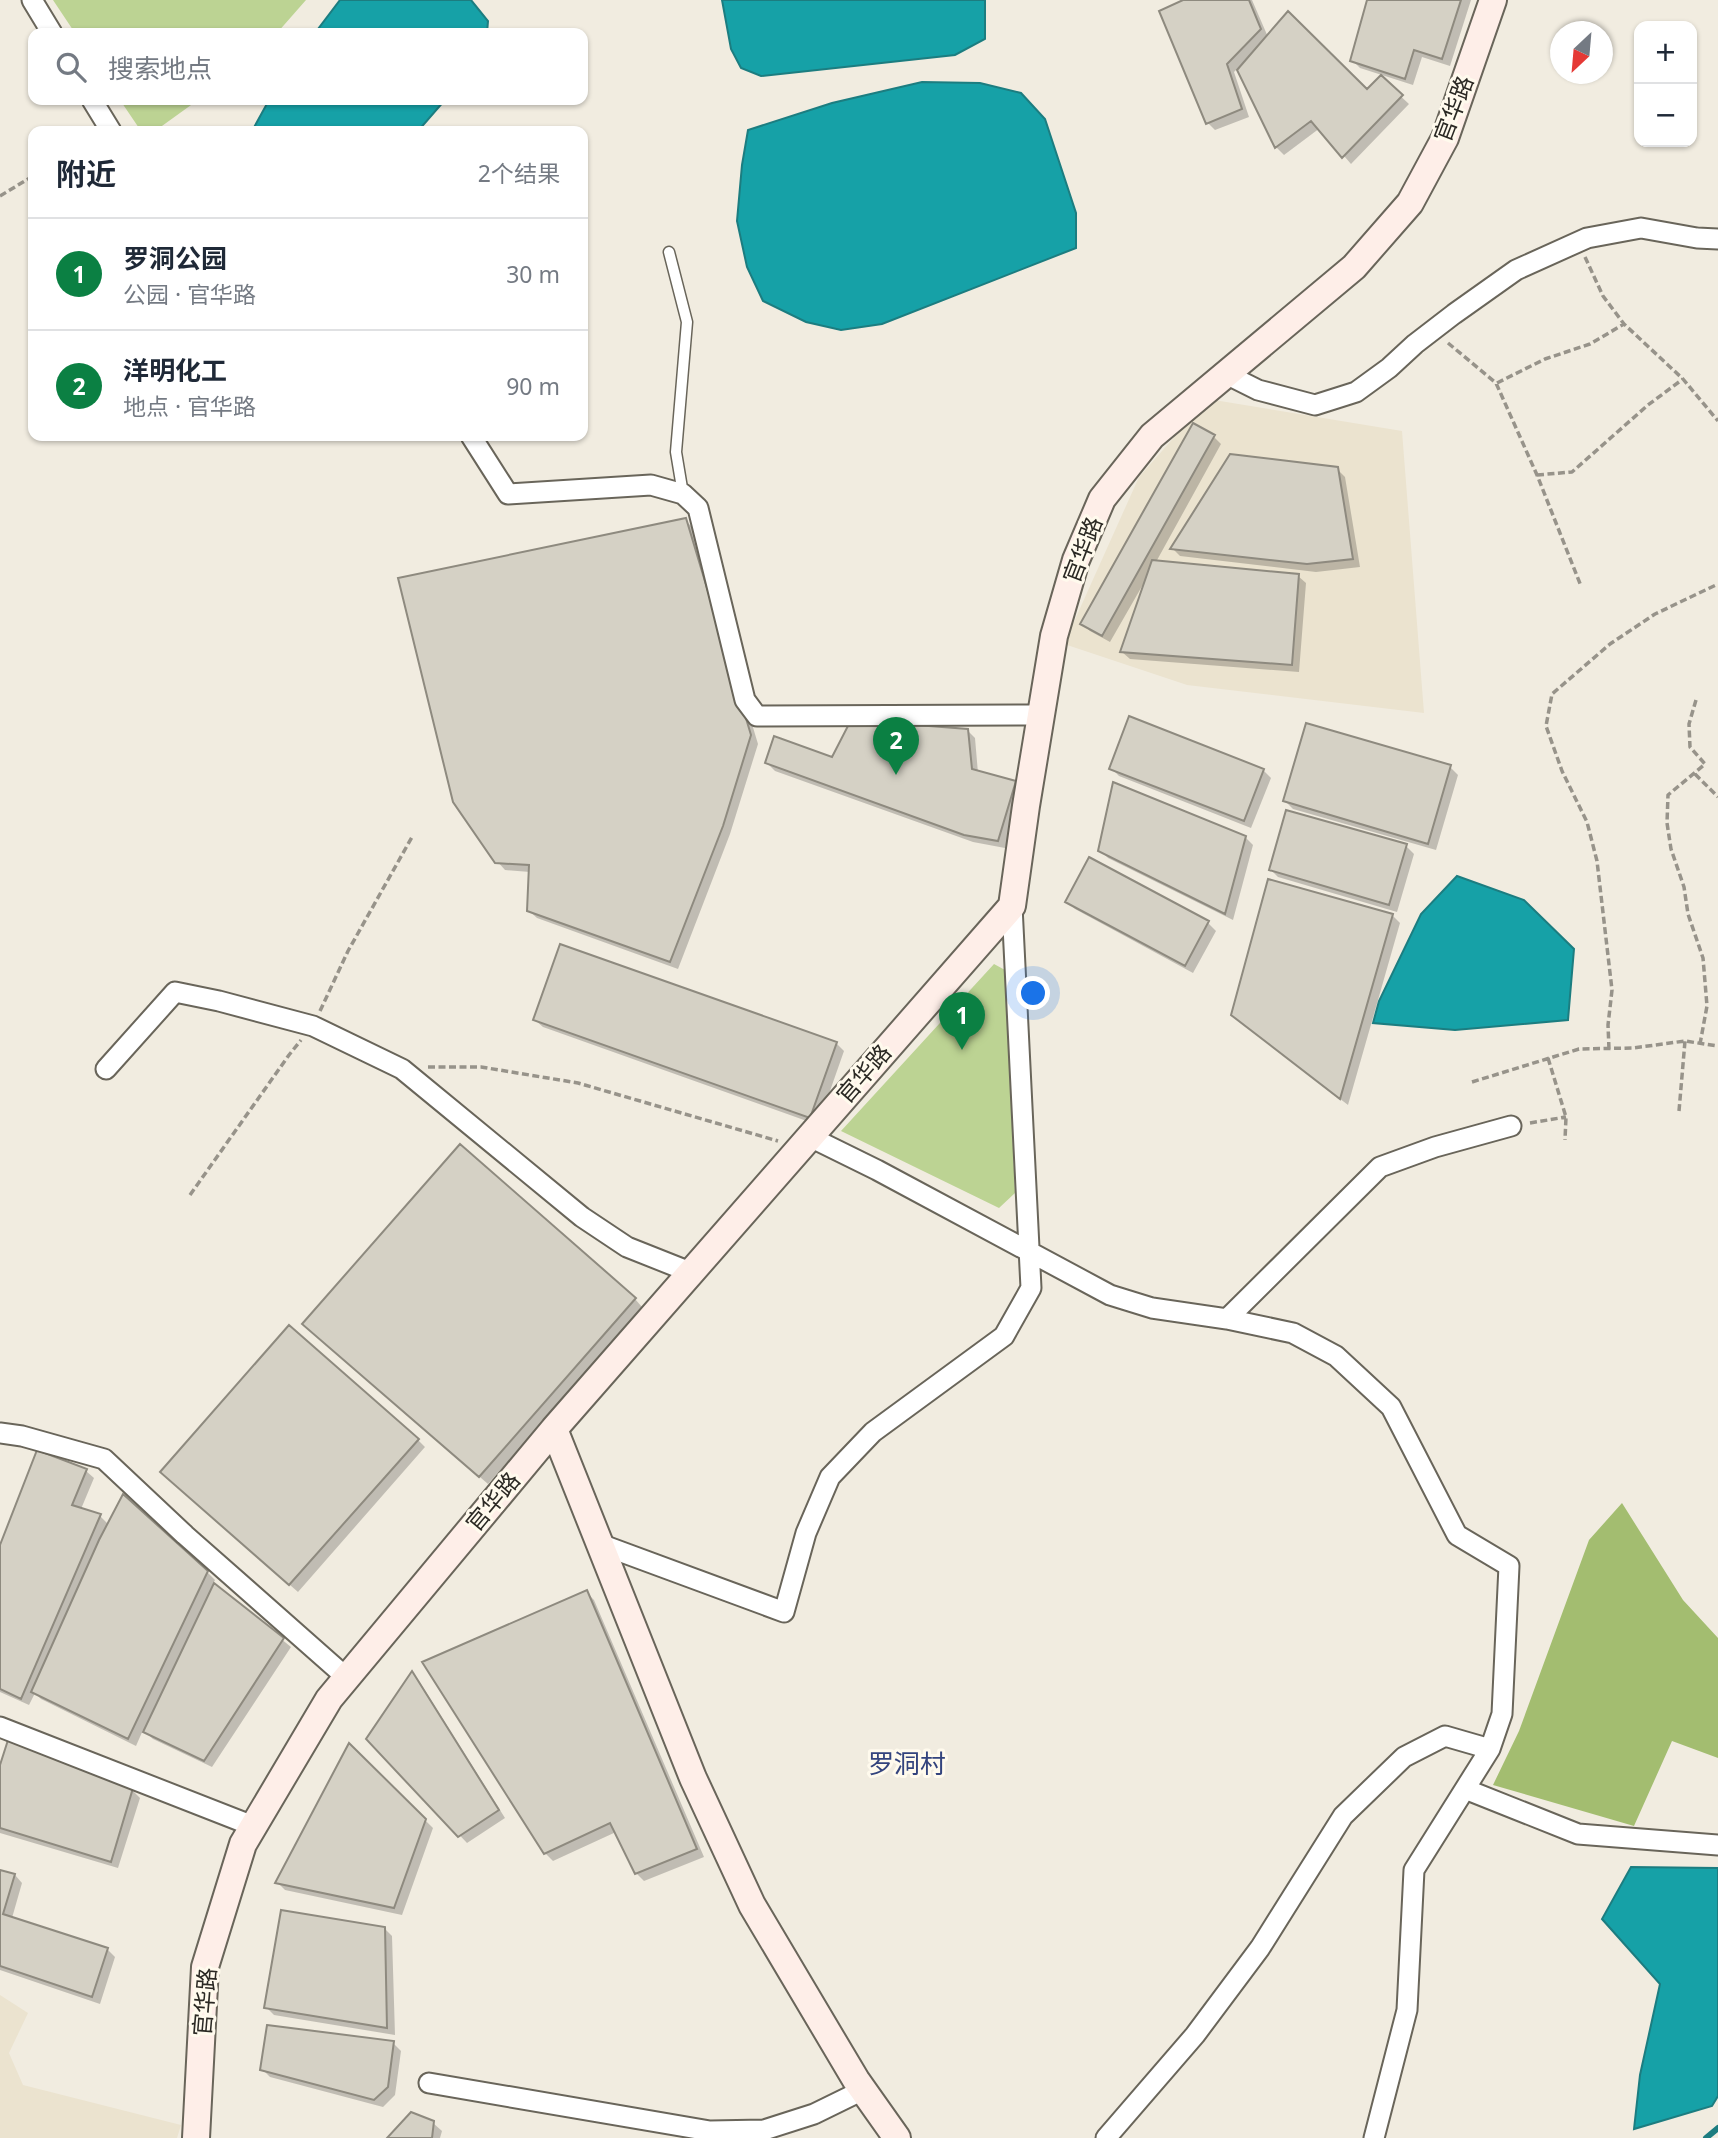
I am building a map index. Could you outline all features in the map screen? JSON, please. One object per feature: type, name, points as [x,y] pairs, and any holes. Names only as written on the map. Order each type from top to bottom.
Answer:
[{"type":"main road","name":"官华路","points":[[196,2138],[205,1967],[243,1844],[329,1699],[554,1429],[1012,906],[1054,636],[1076,560],[1102,499],[1152,436],[1354,267],[1410,203],[1445,138],[1493,0]]},
{"type":"main road","points":[[554,1429],[693,1778],[752,1905],[863,2090],[897,2138]]},
{"type":"street","points":[[32,0],[49,28]]},
{"type":"street","points":[[95,105],[108,126]]},
{"type":"street","points":[[1226,374],[1258,390],[1315,405],[1356,392],[1433,330],[1516,270],[1578,242],[1640,228],[1718,239]]},
{"type":"street","points":[[474,441],[508,494],[651,485],[683,494],[698,508],[745,700],[757,716],[1041,715]]},
{"type":"street","points":[[600,1544],[784,1612],[806,1533],[830,1477],[873,1432],[1004,1336],[1031,1289],[1012,906]]},
{"type":"street","points":[[106,1069],[175,992],[313,1026],[402,1069],[582,1217],[627,1247],[690,1272]]},
{"type":"street","points":[[1227,1319],[1380,1167],[1435,1147],[1511,1126]]},
{"type":"street","points":[[805,1142],[877,1170],[1110,1295],[1152,1308],[1227,1319],[1293,1333],[1336,1356],[1391,1407],[1457,1535],[1509,1566],[1502,1714],[1490,1749],[1414,1870],[1407,2010],[1374,2138]]},
{"type":"street","points":[[0,1433],[22,1436],[104,1459],[185,1535],[347,1678]]},
{"type":"street","points":[[0,1727],[253,1826]]},
{"type":"street","points":[[1106,2138],[1195,2035],[1260,1948],[1343,1816],[1404,1757],[1445,1736],[1490,1749]]},
{"type":"street","points":[[1465,1789],[1578,1834],[1718,1844]]},
{"type":"street","points":[[429,2083],[710,2131],[764,2130],[814,2114],[863,2090]]},
{"type":"lane","points":[[669,252],[687,322],[676,452],[683,494]]},
{"type":"path","points":[[0,196],[28,179]]},
{"type":"path","points":[[1578,242],[1602,296],[1624,324],[1683,379],[1718,421]]},
{"type":"path","points":[[1496,383],[1545,359],[1590,344],[1624,324]]},
{"type":"path","points":[[1433,330],[1496,383],[1537,475],[1581,586]]},
{"type":"path","points":[[1537,475],[1572,472],[1648,405],[1683,379]]},
{"type":"path","points":[[1609,1049],[1608,1025],[1612,990],[1597,861],[1587,822],[1562,771],[1546,726],[1552,694],[1610,644],[1655,614],[1718,584]]},
{"type":"path","points":[[1696,700],[1689,724],[1690,747],[1705,764],[1668,795],[1667,823],[1671,849],[1684,887],[1688,915],[1703,958],[1707,1006],[1700,1044]]},
{"type":"path","points":[[1695,774],[1718,797]]},
{"type":"path","points":[[1679,1111],[1685,1041]]},
{"type":"path","points":[[1472,1082],[1579,1049],[1633,1048],[1685,1041],[1718,1046]]},
{"type":"path","points":[[1548,1058],[1566,1117],[1564,1140]]},
{"type":"path","points":[[402,1069],[481,1066],[578,1083],[805,1142]]},
{"type":"path","points":[[1511,1126],[1566,1117]]},
{"type":"shaded area","points":[[1208,399],[1402,431],[1424,713],[1187,685],[1064,644],[1139,477]]},
{"type":"shaded area","points":[[0,1995],[28,2013],[9,2053],[23,2085],[181,2125],[177,2138],[0,2138]]},
{"type":"green space","points":[[53,0],[306,0],[281,28],[72,28]]},
{"type":"green space","points":[[123,105],[191,105],[162,126],[138,126]]},
{"type":"green space","points":[[994,964],[1005,970],[1015,1193],[999,1208],[841,1131]]},
{"type":"green space","points":[[1622,1503],[1683,1600],[1718,1638],[1718,1758],[1672,1741],[1634,1826],[1493,1785],[1519,1731],[1589,1540]]},
{"type":"water","points":[[340,0],[471,0],[488,21],[487,28],[319,28]]},
{"type":"water","points":[[722,0],[985,0],[985,39],[955,55],[761,76],[741,68],[731,49]]},
{"type":"water","points":[[922,82],[980,83],[1021,93],[1045,119],[1076,213],[1076,248],[882,324],[841,330],[806,322],[763,301],[747,267],[737,221],[748,130],[832,103]]},
{"type":"water","points":[[266,105],[441,105],[422,126],[255,126]]},
{"type":"water","points":[[1457,876],[1524,900],[1574,949],[1568,1020],[1455,1030],[1373,1023],[1379,1001],[1421,914]]},
{"type":"water","points":[[1631,1867],[1718,1868],[1718,2096],[1712,2106],[1634,2129],[1640,2075],[1660,1984],[1602,1919]]},
{"type":"building","points":[[1183,0],[1249,0],[1261,29],[1227,64],[1242,109],[1206,124],[1159,11]]},
{"type":"building","points":[[1367,0],[1461,0],[1442,59],[1414,50],[1405,79],[1350,61]]},
{"type":"building","points":[[1288,11],[1367,89],[1381,75],[1403,95],[1342,158],[1311,121],[1275,148],[1237,70]]},
{"type":"building","points":[[1193,423],[1215,435],[1102,636],[1080,624]]},
{"type":"building","points":[[1230,454],[1338,467],[1353,559],[1307,564],[1170,549]]},
{"type":"building","points":[[686,518],[751,735],[723,826],[670,962],[527,911],[529,865],[495,863],[453,802],[398,578]]},
{"type":"building","points":[[1152,560],[1299,574],[1292,665],[1120,652]]},
{"type":"building","points":[[1129,716],[1264,769],[1244,821],[1109,769]]},
{"type":"building","points":[[851,720],[968,729],[972,769],[1016,781],[998,841],[964,835],[765,763],[774,736],[832,757]]},
{"type":"building","points":[[1306,723],[1451,765],[1428,844],[1283,801]]},
{"type":"building","points":[[1113,782],[1246,836],[1225,914],[1098,851]]},
{"type":"building","points":[[1286,810],[1407,844],[1389,905],[1269,870]]},
{"type":"building","points":[[1089,857],[1209,921],[1185,966],[1065,902]]},
{"type":"building","points":[[1268,879],[1393,914],[1340,1099],[1231,1015]]},
{"type":"building","points":[[560,944],[837,1042],[810,1118],[533,1020]]},
{"type":"building","points":[[460,1144],[636,1298],[479,1477],[302,1324]]},
{"type":"building","points":[[289,1325],[419,1439],[289,1585],[160,1472]]},
{"type":"building","points":[[37,1450],[87,1469],[72,1505],[101,1514],[21,1699],[0,1689],[0,1545]]},
{"type":"building","points":[[123,1494],[208,1571],[128,1739],[31,1692],[99,1540]]},
{"type":"building","points":[[214,1583],[284,1638],[204,1761],[143,1732]]},
{"type":"building","points":[[587,1590],[697,1849],[635,1874],[610,1823],[544,1854],[422,1662]]},
{"type":"building","points":[[412,1671],[499,1810],[458,1837],[366,1739]]},
{"type":"building","points":[[8,1740],[133,1788],[111,1862],[0,1828],[0,1765]]},
{"type":"building","points":[[349,1743],[426,1819],[394,1908],[275,1883]]},
{"type":"building","points":[[0,1870],[15,1874],[3,1914],[108,1948],[92,1997],[0,1966]]},
{"type":"building","points":[[281,1910],[385,1927],[387,2028],[264,2008]]},
{"type":"building","points":[[267,2025],[394,2041],[388,2087],[374,2100],[260,2070]]},
{"type":"building","points":[[411,2112],[434,2121],[432,2138],[387,2138]]},
{"type":"waterway","points":[[1706,2138],[1718,2128]]},
{"type":"place","name":"洋明化工","points":[[896,775]]},
{"type":"place","name":"罗洞公园","points":[[962,1050]]},
{"type":"district","name":"罗洞村","points":[[907,1764]]}]
